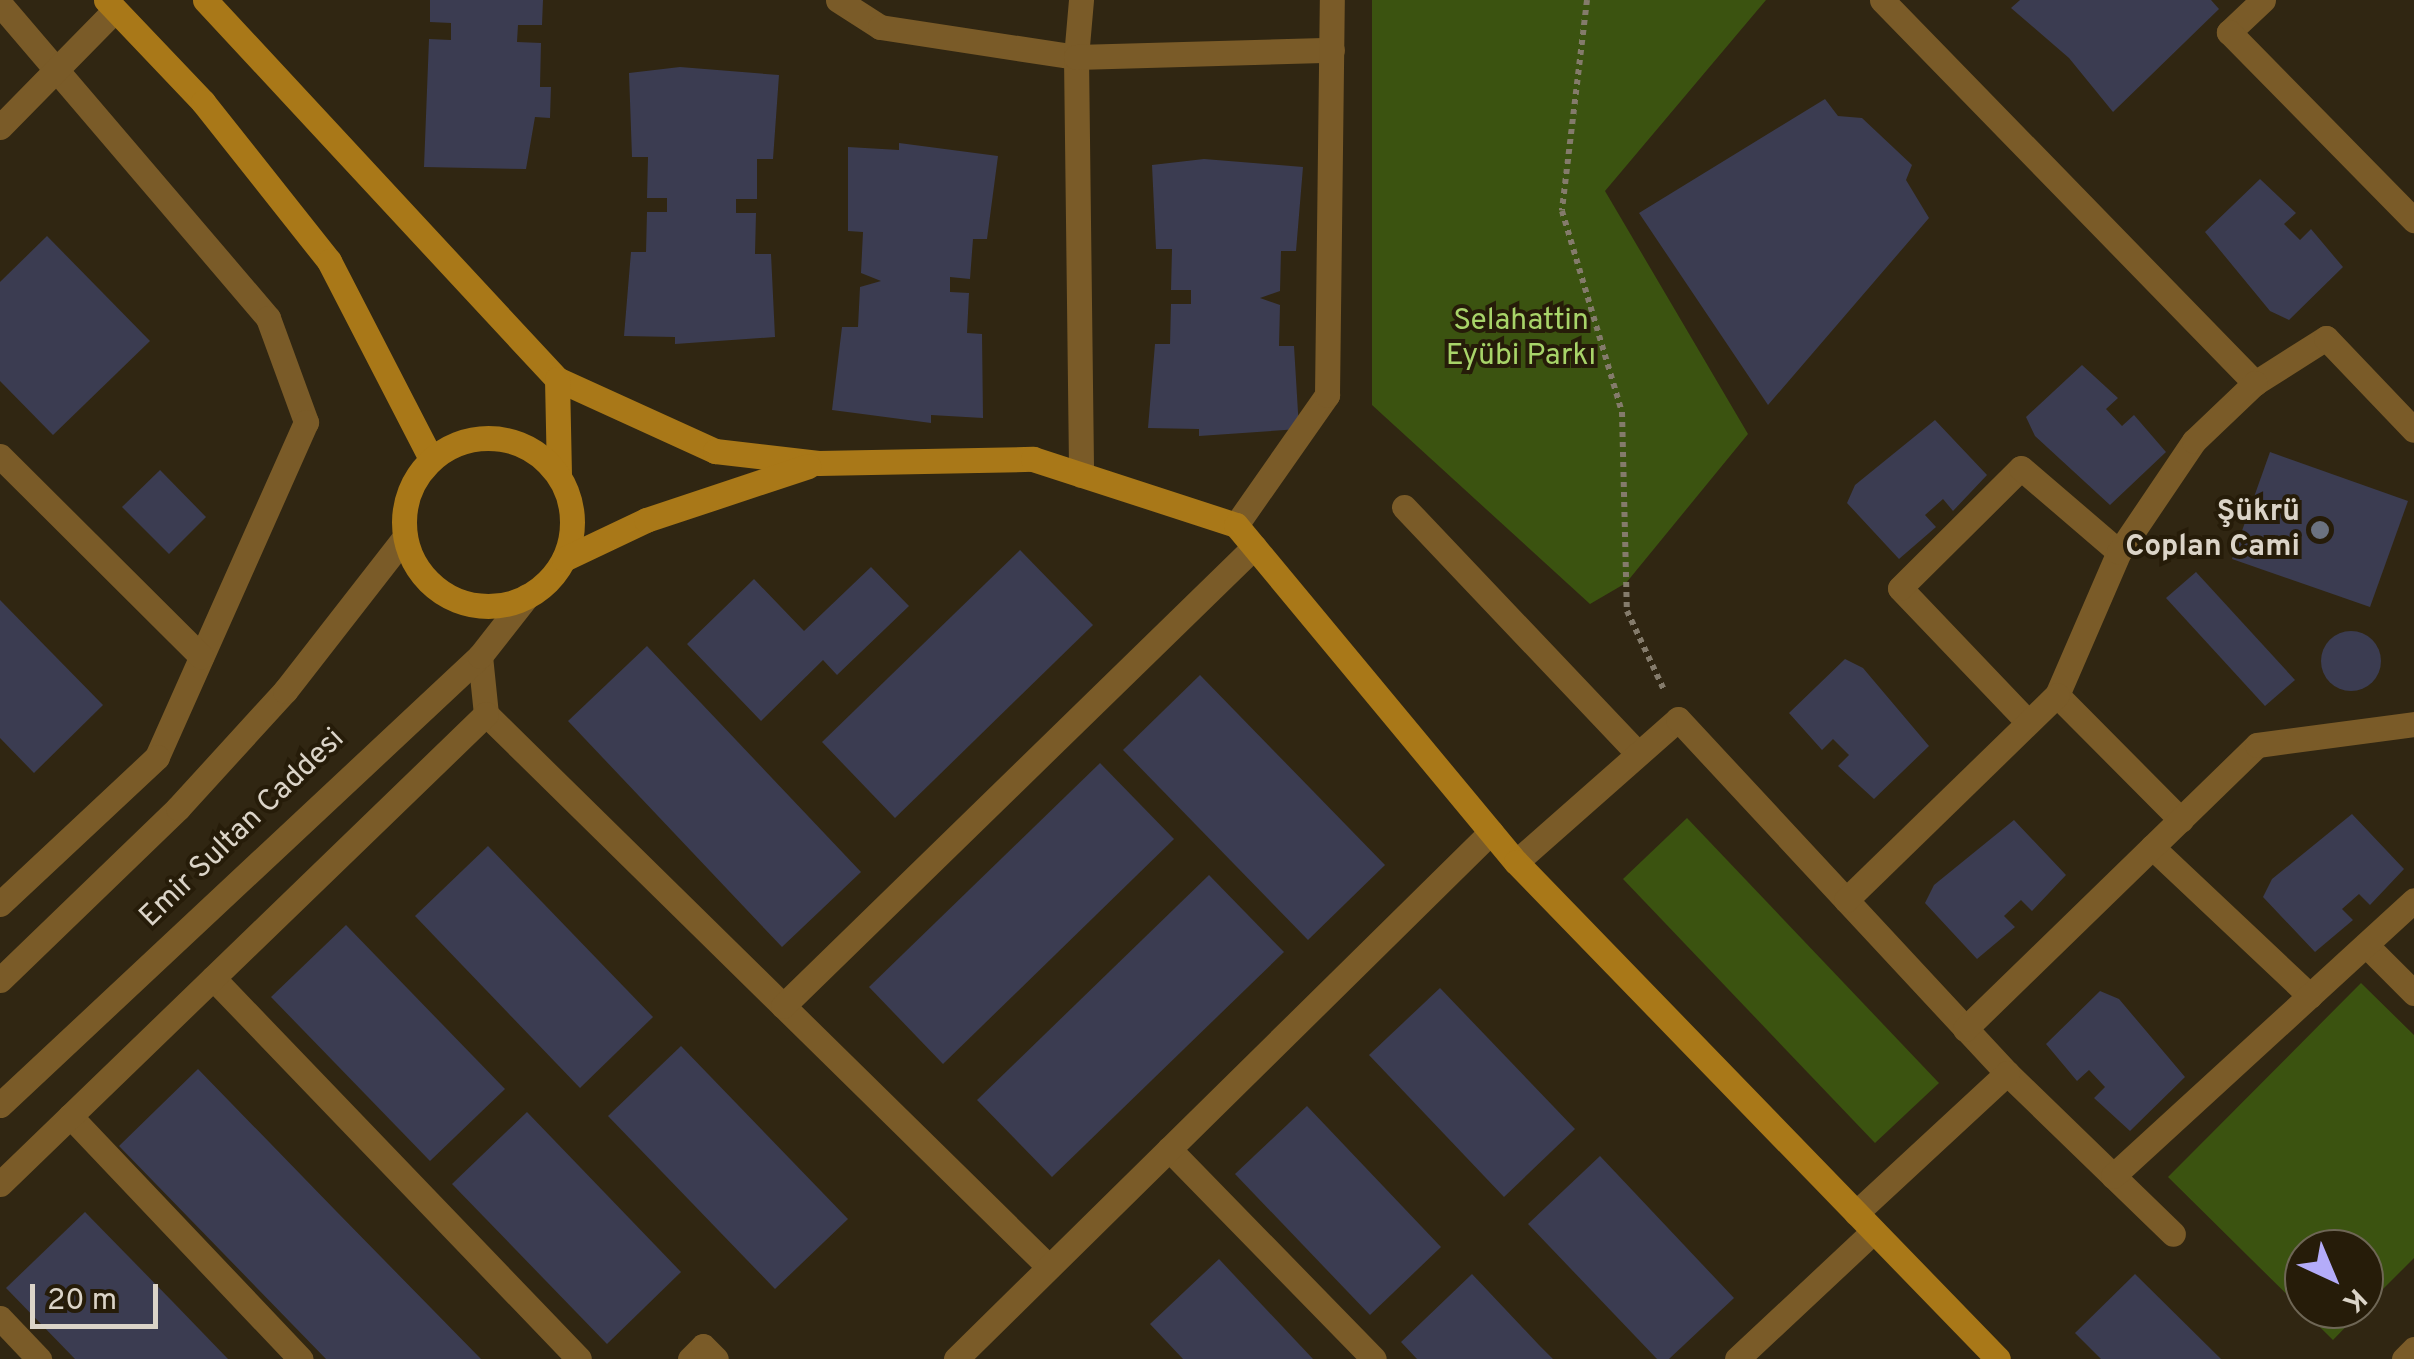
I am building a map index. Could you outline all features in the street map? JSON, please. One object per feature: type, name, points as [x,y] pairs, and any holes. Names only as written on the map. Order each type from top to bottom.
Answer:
[{"type":"street","points":[[204,0],[557,379],[715,451],[818,463],[1033,460],[1236,525],[1516,862],[1998,1359]]},
{"type":"street","points":[[838,0],[880,27],[1076,57],[1332,50]]},
{"type":"street","points":[[880,27],[883,0]]},
{"type":"street","points":[[1081,0],[1076,57],[1081,475]]},
{"type":"street","points":[[1236,525],[1328,395],[1332,0]]},
{"type":"street","points":[[1882,0],[2255,384]]},
{"type":"street","points":[[2263,0],[2229,32],[2414,220]]},
{"type":"street","points":[[0,4],[60,66],[121,156],[268,318],[306,422],[157,757],[0,904]]},
{"type":"street","points":[[0,127],[60,66],[111,5],[204,102],[329,261],[431,459]]},
{"type":"street","points":[[1846,900],[2057,695],[2119,552],[2194,441],[2255,384],[2326,338],[2414,430]]},
{"type":"street","points":[[557,379],[559,475],[570,502],[564,559]]},
{"type":"street","points":[[559,475],[513,440],[484,437],[431,459],[408,496],[405,537],[421,572],[451,598],[503,605],[528,596],[564,559],[646,520],[818,463]]},
{"type":"street","points":[[0,456],[201,656]]},
{"type":"street","points":[[2028,722],[1900,588],[2021,468],[2119,552]]},
{"type":"street","points":[[1404,507],[1638,754]]},
{"type":"street","name":"Emir Sultan Caddesi","points":[[0,980],[218,764],[405,537]]},
{"type":"street","points":[[783,1006],[1254,546]]},
{"type":"street","name":"Emir Sultan Caddesi","points":[[0,1105],[480,656],[528,596]]},
{"type":"street","points":[[480,656],[486,714],[1050,1267]]},
{"type":"street","points":[[2057,695],[2180,820]]},
{"type":"street","points":[[0,1184],[486,714]]},
{"type":"street","points":[[1516,862],[1678,719],[2007,1074],[2173,1234]]},
{"type":"street","points":[[1965,1029],[2257,745],[2414,724]]},
{"type":"street","points":[[956,1359],[1491,832]]},
{"type":"street","points":[[2152,847],[2310,996]]},
{"type":"street","points":[[2113,1176],[2414,900]]},
{"type":"street","points":[[2366,945],[2414,993]]},
{"type":"street","points":[[213,978],[579,1359]]},
{"type":"street","points":[[1737,1359],[2007,1074]]},
{"type":"street","points":[[70,1116],[300,1359]]},
{"type":"street","points":[[1169,1149],[1374,1359]]},
{"type":"street","points":[[0,1318],[39,1359]]},
{"type":"street","points":[[690,1359],[703,1346],[716,1359]]},
{"type":"street","points":[[2404,1359],[2414,1349]]},
{"type":"path","points":[[1588,0],[1562,211],[1622,412],[1627,612],[1678,719]]},
{"type":"green space","name":"Selahattin Eyübi Parkı","points":[[1372,0],[1766,0],[1605,191],[1748,434],[1626,583],[1590,604],[1372,405]]},
{"type":"green space","points":[[1687,818],[1939,1083],[1875,1143],[1623,879]]},
{"type":"green space","points":[[2361,983],[2414,1035],[2414,1258],[2384,1288],[2384,1229],[2284,1229],[2284,1292],[2168,1177]]},
{"type":"green space","points":[[2322,1329],[2344,1329],[2333,1340]]},
{"type":"building","points":[[430,0],[543,0],[542,25],[518,25],[517,42],[541,43],[540,87],[551,87],[550,118],[535,117],[526,169],[424,167],[429,39],[451,40],[451,23],[430,22]]},
{"type":"building","points":[[2020,0],[2211,0],[2219,9],[2113,112],[2069,58],[2011,8]]},
{"type":"building","points":[[680,67],[779,75],[773,159],[757,159],[757,199],[736,199],[736,213],[756,213],[755,254],[771,254],[775,337],[675,344],[675,337],[624,336],[631,252],[646,252],[647,212],[667,212],[667,198],[647,198],[648,157],[632,157],[629,73]]},
{"type":"building","points":[[1825,99],[1838,116],[1862,118],[1912,165],[1906,180],[1929,218],[1768,405],[1639,213]]},
{"type":"building","points":[[899,143],[998,156],[987,239],[973,239],[970,279],[950,277],[950,292],[969,293],[967,333],[982,334],[983,418],[931,415],[931,423],[832,410],[842,327],[858,327],[860,287],[881,281],[861,273],[863,232],[848,231],[848,147],[899,150]]},
{"type":"building","points":[[1204,159],[1303,167],[1296,251],[1281,251],[1280,291],[1260,298],[1280,305],[1279,346],[1294,346],[1299,429],[1199,436],[1199,429],[1148,428],[1155,344],[1170,344],[1171,304],[1191,304],[1191,290],[1171,290],[1172,249],[1156,249],[1152,165]]},
{"type":"building","points":[[2260,179],[2296,213],[2284,224],[2300,240],[2311,229],[2343,267],[2289,320],[2270,311],[2205,232]]},
{"type":"building","points":[[47,236],[150,341],[53,435],[0,381],[0,282]]},
{"type":"building","points":[[2082,365],[2118,398],[2106,409],[2122,426],[2134,415],[2166,452],[2110,505],[2035,436],[2026,417]]},
{"type":"building","points":[[1935,420],[1987,475],[1953,511],[1943,499],[1925,515],[1936,527],[1899,559],[1847,503],[1855,485]]},
{"type":"building","name":"Şükrü Coplan Cami","points":[[2270,452],[2408,501],[2370,607],[2232,559]]},
{"type":"building","points":[[160,470],[206,517],[169,554],[122,507]]},
{"type":"building","points":[[1020,550],[1093,625],[895,818],[822,742]]},
{"type":"building","points":[[871,567],[909,606],[837,675],[823,660],[761,721],[687,644],[754,579],[804,631]]},
{"type":"building","points":[[2196,572],[2295,680],[2265,706],[2166,598]]},
{"type":"building","points":[[0,600],[103,705],[34,773],[0,738]]},
{"type":"building","points":[[2351,631],[2372,640],[2381,661],[2372,682],[2351,691],[2330,682],[2321,661],[2330,640]]},
{"type":"building","points":[[647,646],[861,872],[782,947],[568,721]]},
{"type":"building","points":[[1845,659],[1863,668],[1929,746],[1874,799],[1838,766],[1849,755],[1833,739],[1822,750],[1789,713]]},
{"type":"building","points":[[1200,675],[1385,865],[1308,940],[1123,750]]},
{"type":"building","points":[[1100,763],[1174,839],[943,1064],[869,987]]},
{"type":"building","points":[[2352,814],[2404,869],[2370,905],[2359,894],[2342,909],[2353,920],[2315,952],[2263,897],[2272,879]]},
{"type":"building","points":[[2014,820],[2066,875],[2032,911],[2021,900],[2004,916],[2015,927],[1977,959],[1925,903],[1934,885]]},
{"type":"building","points":[[488,846],[653,1017],[580,1088],[415,916]]},
{"type":"building","points":[[1209,875],[1284,952],[1052,1177],[977,1100]]},
{"type":"building","points":[[346,925],[505,1089],[430,1161],[271,997]]},
{"type":"building","points":[[1440,988],[1575,1129],[1504,1197],[1369,1055]]},
{"type":"building","points":[[2100,991],[2119,999],[2185,1077],[2130,1131],[2094,1098],[2105,1087],[2089,1070],[2077,1081],[2046,1044]]},
{"type":"building","points":[[681,1046],[848,1219],[775,1289],[608,1116]]},
{"type":"building","points":[[198,1069],[481,1359],[326,1359],[119,1146]]},
{"type":"building","points":[[1307,1106],[1441,1247],[1370,1315],[1235,1174]]},
{"type":"building","points":[[527,1112],[681,1272],[607,1344],[452,1184]]},
{"type":"building","points":[[1600,1156],[1734,1298],[1669,1359],[1657,1359],[1528,1224]]},
{"type":"building","points":[[85,1212],[228,1359],[75,1359],[6,1288]]},
{"type":"building","points":[[1219,1259],[1313,1359],[1183,1359],[1150,1324]]},
{"type":"building","points":[[1472,1274],[1553,1359],[1417,1359],[1401,1342]]},
{"type":"building","points":[[2135,1274],[2221,1359],[2101,1359],[2075,1333]]},
{"type":"place","name":"Şükrü Coplan Cami","points":[[2320,530]]}]
